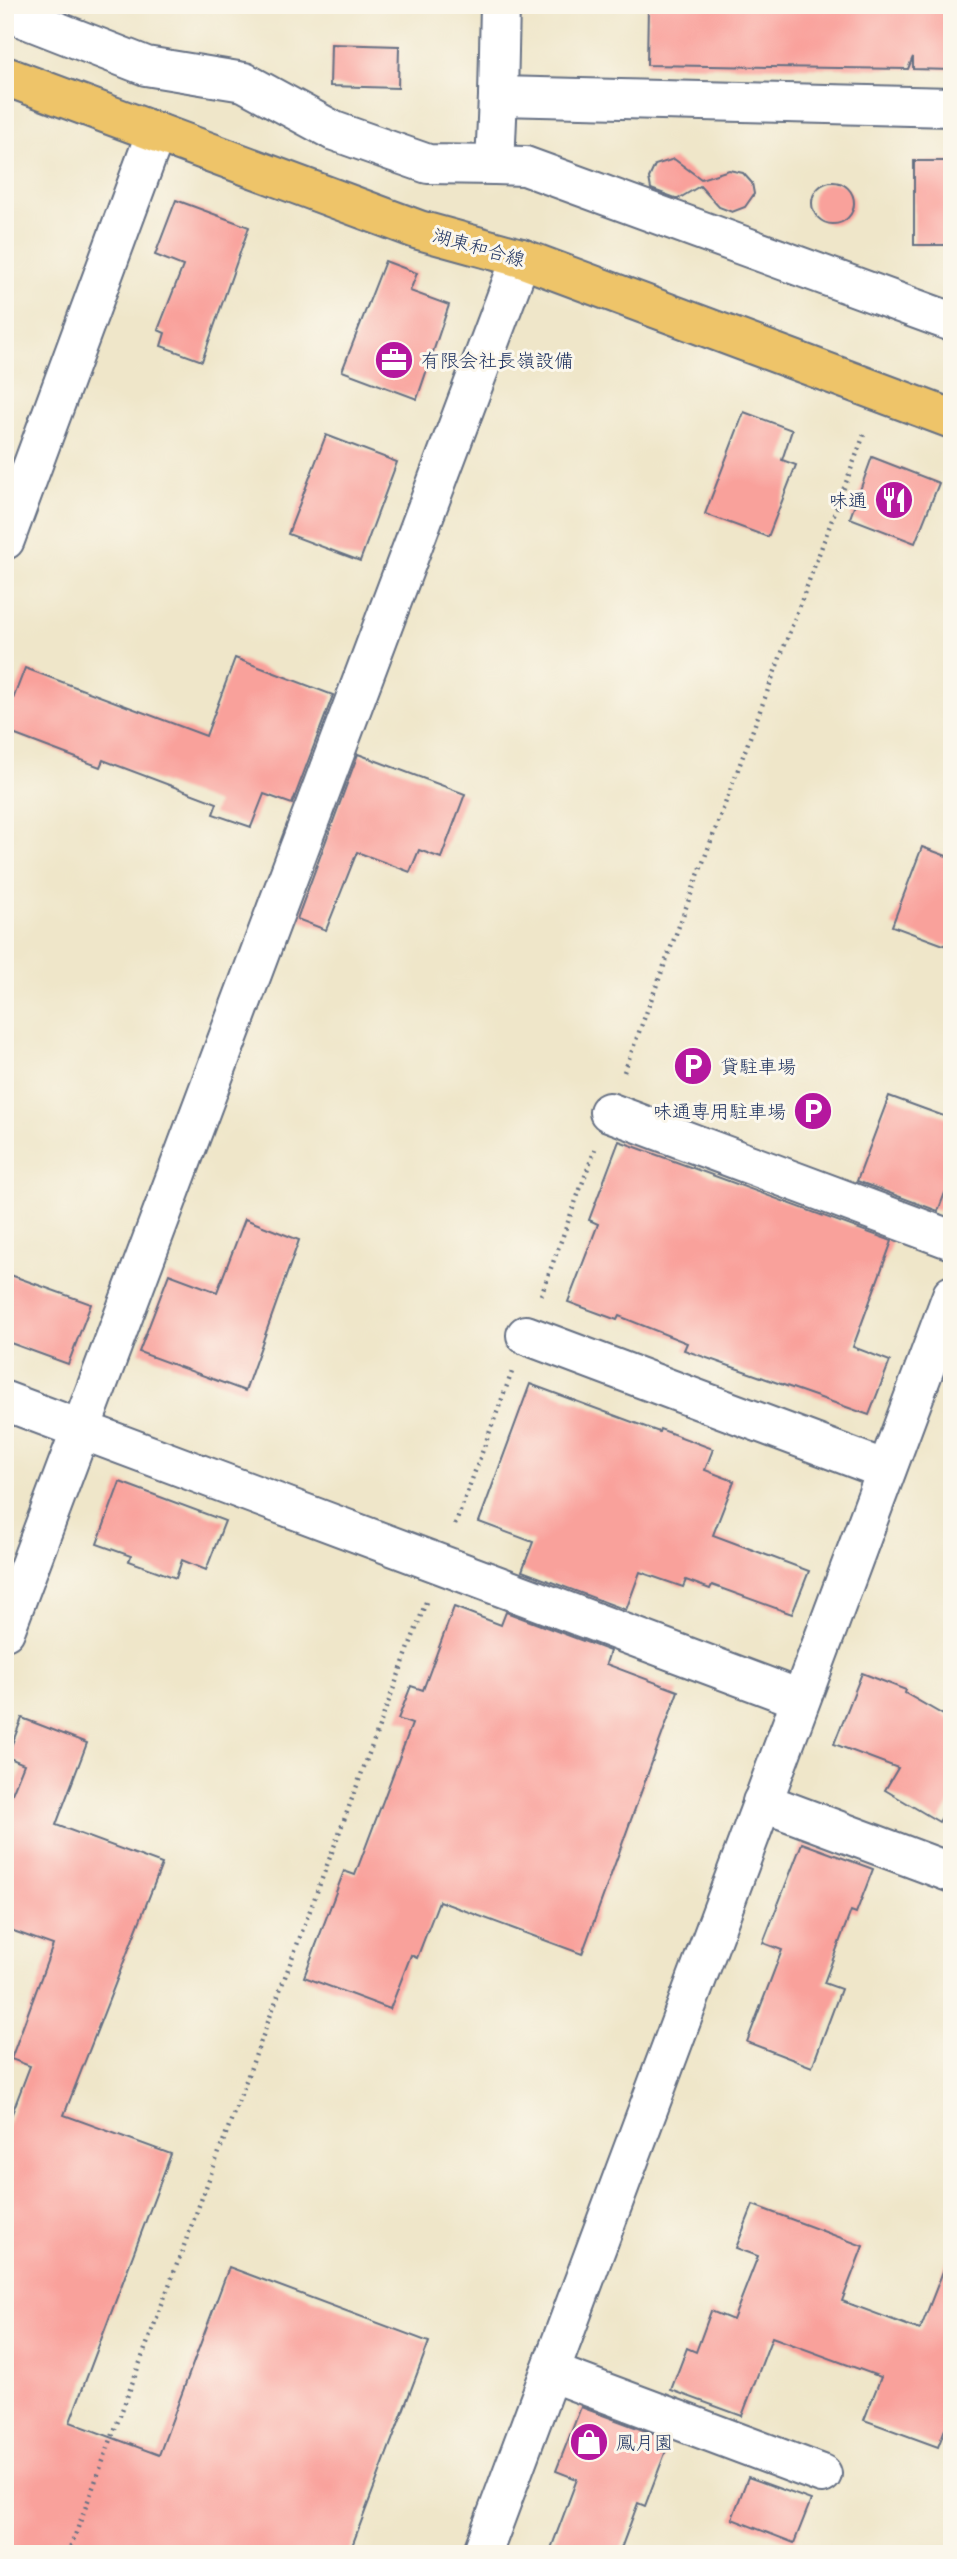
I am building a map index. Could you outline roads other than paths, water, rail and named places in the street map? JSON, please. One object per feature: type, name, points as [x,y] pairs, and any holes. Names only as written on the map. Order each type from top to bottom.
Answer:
[{"type":"main road","name":"湖東和合線","points":[[5,76],[419,230],[521,258],[952,418]]},
{"type":"street","points":[[495,165],[500,5]]},
{"type":"street","points":[[5,11],[146,66],[244,82],[334,131],[428,164],[525,166],[952,321]]},
{"type":"street","points":[[498,96],[952,107]]},
{"type":"street","points":[[5,540],[156,132]]},
{"type":"street","points":[[5,1631],[521,258]]},
{"type":"street","points":[[609,1112],[952,1240]]},
{"type":"street","points":[[482,2554],[952,1295]]},
{"type":"street","points":[[526,1335],[886,1470]]},
{"type":"street","points":[[5,1402],[800,1699]]},
{"type":"street","points":[[762,1802],[952,1873]]},
{"type":"street","points":[[550,2372],[822,2474]]},
{"type":"place","name":"有限会社長嶺設備","points":[[394,360]]},
{"type":"place","name":"味通","points":[[894,500]]},
{"type":"place","name":"貸駐車場","points":[[693,1066]]},
{"type":"place","name":"味通専用駐車場","points":[[813,1111]]},
{"type":"place","name":"鳳月園","points":[[589,2442]]}]
